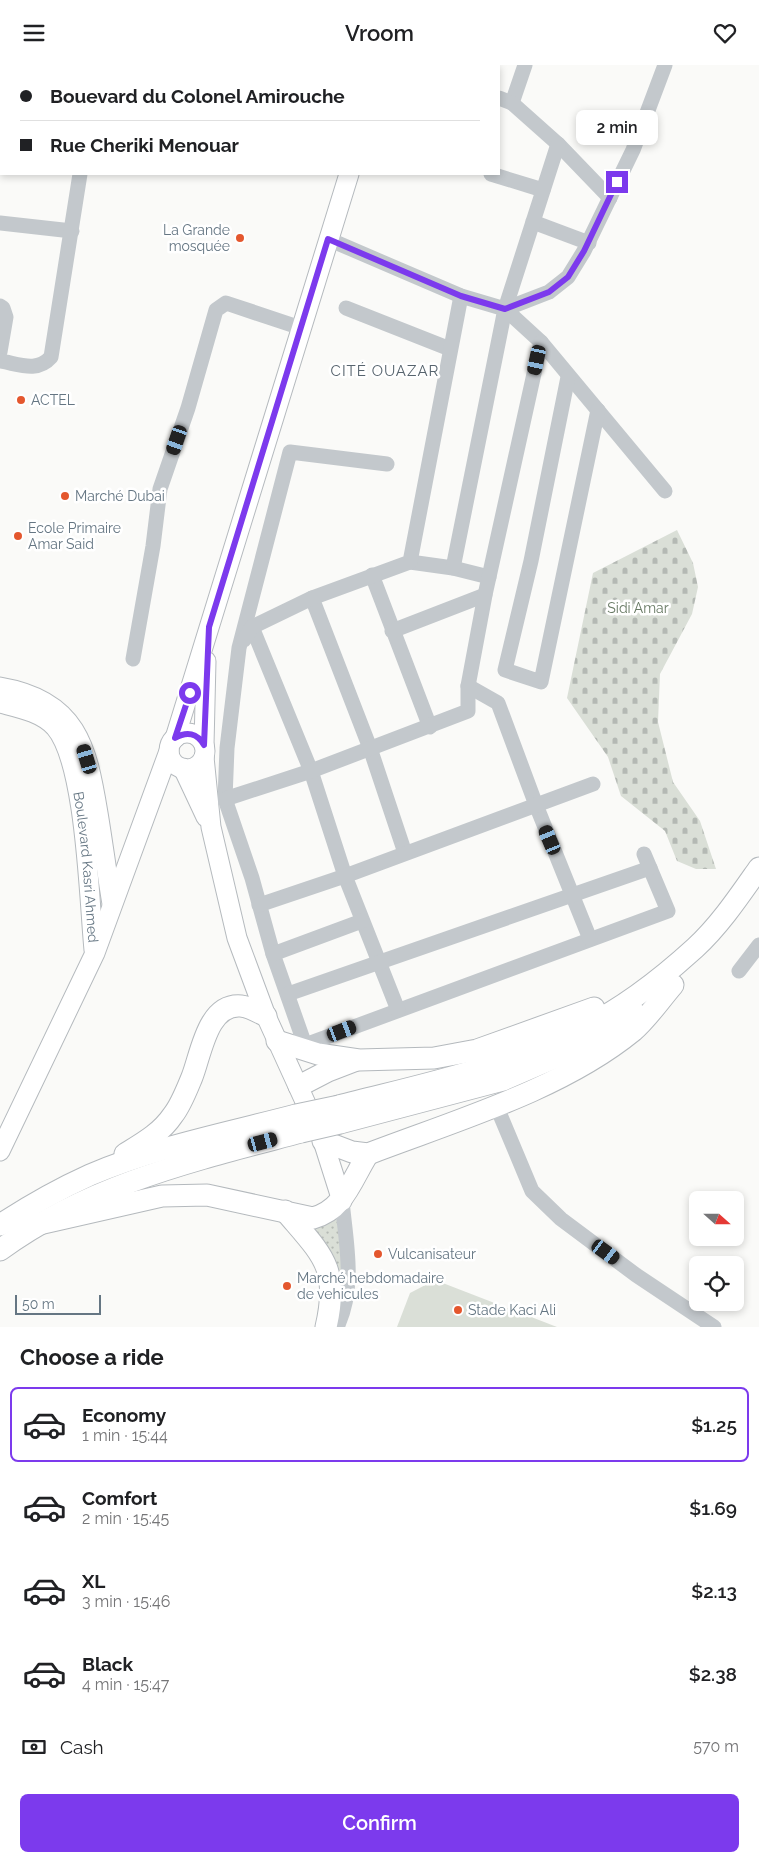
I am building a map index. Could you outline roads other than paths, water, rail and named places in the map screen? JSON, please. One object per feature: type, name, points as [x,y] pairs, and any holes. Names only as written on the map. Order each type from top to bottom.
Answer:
[{"type":"highway","points":[[323,1141],[352,1152],[368,1154],[523,1095],[594,1058],[634,1030],[696,947],[731,908],[759,868]]},
{"type":"highway","points":[[277,1041],[318,1054],[360,1060],[434,1058],[477,1050],[606,1004],[674,975],[704,959],[759,893]]},
{"type":"highway","points":[[92,1175],[164,1150],[299,1124],[503,1080],[538,1067],[593,1041],[674,975]]},
{"type":"highway","points":[[0,1225],[38,1201],[92,1175],[153,1137],[173,1115],[192,1078],[208,1029],[216,1017],[224,1010],[239,1006],[251,1009],[266,1017]]},
{"type":"highway","points":[[298,1086],[328,1071],[360,1060]]},
{"type":"highway","points":[[0,1250],[39,1224],[110,1189],[299,1124]]},
{"type":"highway","points":[[39,1224],[162,1196],[207,1195],[313,1217],[326,1215],[342,1201],[368,1154]]},
{"type":"highway","points":[[286,1211],[321,1255],[331,1277],[332,1301],[326,1327]]},
{"type":"main road","points":[[0,1151],[95,953],[156,785],[176,755],[209,627],[349,175]]},
{"type":"main road","points":[[209,627],[204,751],[211,827],[237,938],[266,1017],[323,1141],[342,1201]]},
{"type":"main road","name":"Boulevard Kasri Ahmed","points":[[0,687],[26,694],[50,705],[64,716],[76,731],[91,770],[96,857],[95,953]]},
{"type":"main road","name":"Boulevard Kasri Ahmed","points":[[0,703],[39,715],[55,728],[62,738],[112,907]]},
{"type":"main road","points":[[176,755],[194,767],[204,751],[201,740],[192,734],[180,735],[176,755],[211,827]]},
{"type":"main road","points":[[96,857],[119,853],[134,847]]},
{"type":"street","points":[[525,65],[505,101],[558,144],[610,198]]},
{"type":"street","points":[[505,309],[549,292],[568,277],[588,243],[633,150],[665,65]]},
{"type":"street","points":[[453,568],[505,309],[558,144]]},
{"type":"street","points":[[0,361],[32,367],[44,365],[51,357],[80,175]]},
{"type":"street","points":[[494,175],[543,190]]},
{"type":"street","points":[[533,222],[588,243]]},
{"type":"street","points":[[0,223],[72,231]]},
{"type":"street","points":[[328,239],[461,296],[505,309],[541,342],[568,377],[665,491]]},
{"type":"street","points":[[410,562],[461,296]]},
{"type":"street","points":[[133,659],[153,546],[160,489],[188,407],[216,310],[226,303],[301,328]]},
{"type":"street","points":[[0,306],[3,308],[6,317],[0,352]]},
{"type":"street","points":[[346,308],[450,349]]},
{"type":"street","points":[[225,799],[311,771],[468,711],[468,686],[485,595],[541,342]]},
{"type":"street","points":[[568,377],[531,561],[505,670],[541,682],[598,410]]},
{"type":"street","points":[[288,994],[573,893],[647,861],[668,911],[305,1045],[273,954],[225,799],[227,749],[239,648],[290,452],[387,465]]},
{"type":"street","points":[[239,648],[252,627],[312,598],[410,562],[453,568],[489,577]]},
{"type":"street","points":[[372,575],[430,727]]},
{"type":"street","points":[[392,631],[485,595]]},
{"type":"street","points":[[312,598],[370,748],[405,853]]},
{"type":"street","points":[[252,627],[311,771],[345,876],[377,963],[398,1010]]},
{"type":"street","points":[[468,686],[498,703],[536,805],[590,939]]},
{"type":"street","points":[[259,905],[345,876],[593,783]]},
{"type":"street","points":[[273,954],[362,921]]},
{"type":"street","points":[[739,971],[759,945]]},
{"type":"street","points":[[496,1105],[532,1191],[561,1219],[636,1275],[714,1327]]},
{"type":"street","points":[[337,1327],[344,1313],[350,1279],[342,1201]]},
{"type":"place","name":"La Grande mosquée","points":[[240,238]]},
{"type":"place","name":"ACTEL","points":[[21,400]]},
{"type":"place","name":"Marché Dubai","points":[[65,496]]},
{"type":"place","name":"Ecole Primaire Amar Said","points":[[18,536]]},
{"type":"place","name":"Vulcanisateur","points":[[378,1254]]},
{"type":"place","name":"Marché hebdomadaire de vehicules","points":[[287,1286]]},
{"type":"place","name":"Stade Kaci Ali","points":[[458,1310]]},
{"type":"district","name":"CITÉ OUAZAR","points":[[385,371]]},
{"type":"park label","name":"Sidi Amar","points":[[638,608]]}]
